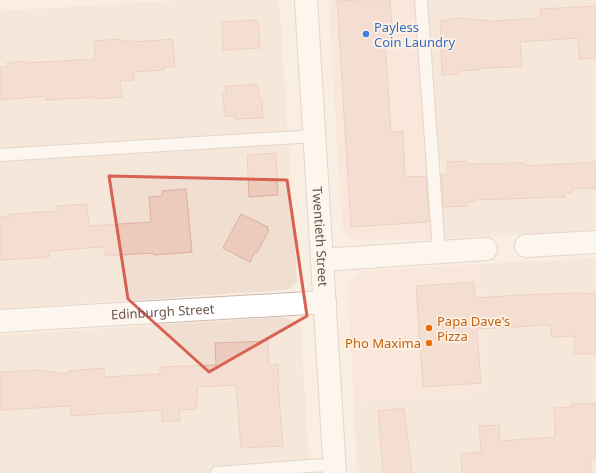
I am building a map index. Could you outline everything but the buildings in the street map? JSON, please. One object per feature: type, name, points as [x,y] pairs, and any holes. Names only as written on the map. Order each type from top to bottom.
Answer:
[{"type":"street","name":"Twentieth Street","points":[[306,0],[335,469]]},
{"type":"street","points":[[526,246],[596,242]]},
{"type":"street","points":[[322,260],[486,248]]},
{"type":"street","name":"Edinburgh Street","points":[[0,321],[325,302]]},
{"type":"lane","points":[[421,0],[439,252]]},
{"type":"lane","points":[[0,155],[315,136]]},
{"type":"lane","points":[[217,473],[308,466],[335,469]]},
{"type":"highlighted area","points":[[109,176],[287,180],[307,316],[209,372],[128,299]]},
{"type":"shaded area","points":[[181,0],[276,0],[278,3],[280,9],[296,283],[287,290],[0,309],[0,11]]},
{"type":"shaded area","points":[[332,0],[422,0],[436,239],[358,241],[348,238],[342,227],[329,9]]},
{"type":"shaded area","points":[[422,0],[596,0],[596,230],[436,239]]},
{"type":"shaded area","points":[[596,258],[596,473],[357,473],[354,401],[485,391],[479,264]]},
{"type":"shaded area","points":[[479,264],[485,391],[354,401],[347,289],[353,279],[364,271]]},
{"type":"shaded area","points":[[283,317],[294,321],[301,329],[310,473],[0,473],[0,335]]},
{"type":"place","name":"Payless Coin Laundry","points":[[366,34]]},
{"type":"place","name":"Papa Dave's Pizza","points":[[429,328]]},
{"type":"place","name":"Pho Maxima","points":[[429,343]]}]
